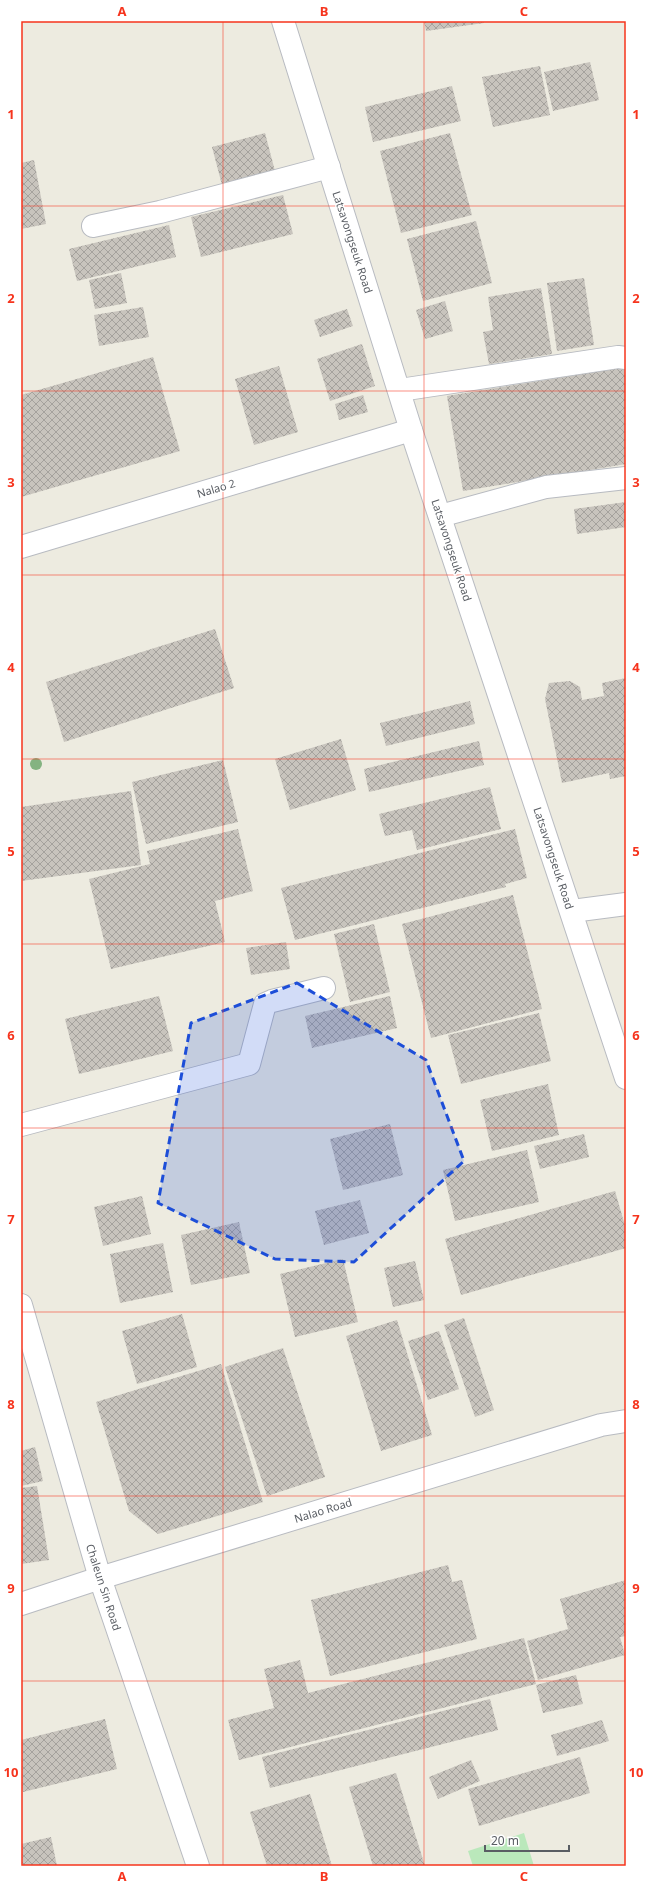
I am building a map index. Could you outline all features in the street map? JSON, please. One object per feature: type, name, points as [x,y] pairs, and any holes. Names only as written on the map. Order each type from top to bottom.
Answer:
[{"type":"street","name":"Latsavongseuk Road","points":[[283,21],[400,390],[411,430],[572,911],[626,1078]]},
{"type":"street","points":[[93,226],[160,212],[329,167]]},
{"type":"street","points":[[400,390],[618,356],[626,358]]},
{"type":"street","name":"Nalao 2","points":[[21,547],[411,430]]},
{"type":"street","points":[[440,516],[546,487],[626,478]]},
{"type":"street","points":[[572,911],[626,904]]},
{"type":"street","points":[[21,1125],[249,1064],[265,1004],[324,988]]},
{"type":"street","name":"Chaleun Sin Road","points":[[21,1305],[100,1578],[198,1866]]},
{"type":"street","name":"Nalao Road","points":[[21,1604],[100,1578],[601,1425],[626,1421]]},
{"type":"highlighted area","points":[[297,983],[426,1060],[464,1161],[354,1262],[275,1259],[158,1203],[191,1023]]},
{"type":"green space","points":[[524,1833],[534,1866],[473,1866],[468,1851]]},
{"type":"building","points":[[424,21],[484,21],[484,23],[426,31]]},
{"type":"building","points":[[590,62],[599,100],[553,111],[544,72]]},
{"type":"building","points":[[540,66],[550,115],[493,127],[482,77]]},
{"type":"building","points":[[452,86],[461,121],[373,142],[365,107]]},
{"type":"building","points":[[265,133],[275,171],[222,185],[212,147]]},
{"type":"building","points":[[450,133],[472,215],[401,233],[380,151]]},
{"type":"building","points":[[34,160],[46,224],[21,229],[21,163]]},
{"type":"building","points":[[283,195],[293,234],[201,257],[191,217]]},
{"type":"building","points":[[476,221],[492,283],[423,301],[407,239]]},
{"type":"building","points":[[169,225],[176,257],[77,281],[69,249]]},
{"type":"building","points":[[121,273],[127,303],[95,309],[89,280]]},
{"type":"building","points":[[584,278],[594,345],[557,351],[547,283]]},
{"type":"building","points":[[541,288],[552,354],[489,364],[483,332],[493,330],[488,297]]},
{"type":"building","points":[[445,301],[453,331],[425,339],[416,310]]},
{"type":"building","points":[[143,307],[149,337],[99,346],[94,315]]},
{"type":"building","points":[[347,309],[353,326],[320,337],[314,320]]},
{"type":"building","points":[[362,344],[375,386],[330,401],[317,359]]},
{"type":"building","points":[[153,357],[180,451],[21,497],[21,395]]},
{"type":"building","points":[[279,366],[298,432],[254,445],[235,379]]},
{"type":"building","points":[[626,367],[626,464],[463,491],[447,396]]},
{"type":"building","points":[[363,395],[368,412],[339,420],[335,404]]},
{"type":"building","points":[[626,502],[626,527],[577,534],[574,509]]},
{"type":"building","points":[[215,629],[234,688],[64,742],[46,682]]},
{"type":"building","points":[[626,678],[626,776],[610,779],[609,773],[562,783],[545,699],[549,683],[570,681],[580,687],[582,700],[604,696],[602,683]]},
{"type":"building","points":[[470,701],[475,724],[386,746],[380,723]]},
{"type":"building","points":[[341,739],[356,790],[290,810],[275,759]]},
{"type":"building","points":[[479,741],[484,765],[369,792],[364,769]]},
{"type":"building","points":[[223,760],[238,822],[146,844],[132,782]]},
{"type":"building","points":[[490,787],[501,829],[417,850],[412,830],[385,836],[379,814]]},
{"type":"building","points":[[131,791],[141,865],[21,881],[21,807]]},
{"type":"building","points":[[238,829],[253,891],[215,901],[225,942],[111,969],[89,879],[150,864],[147,851]]},
{"type":"building","points":[[515,829],[527,878],[505,884],[506,887],[295,940],[281,888]]},
{"type":"building","points":[[513,895],[542,1009],[431,1038],[402,924]]},
{"type":"building","points":[[374,924],[390,992],[350,1002],[334,934]]},
{"type":"building","points":[[286,942],[290,969],[251,975],[246,948]]},
{"type":"building","points":[[159,996],[173,1051],[79,1074],[65,1019]]},
{"type":"building","points":[[390,996],[397,1028],[312,1048],[305,1016]]},
{"type":"building","points":[[539,1013],[551,1061],[461,1084],[448,1035]]},
{"type":"building","points":[[548,1084],[559,1135],[492,1151],[480,1100]]},
{"type":"building","points":[[390,1124],[403,1175],[343,1190],[330,1139]]},
{"type":"building","points":[[584,1134],[589,1157],[540,1169],[534,1146]]},
{"type":"building","points":[[527,1150],[539,1202],[455,1221],[443,1170]]},
{"type":"building","points":[[615,1191],[626,1229],[626,1248],[461,1295],[445,1239]]},
{"type":"building","points":[[142,1196],[151,1234],[103,1246],[94,1207]]},
{"type":"building","points":[[360,1200],[369,1233],[324,1245],[315,1211]]},
{"type":"building","points":[[239,1222],[250,1273],[191,1285],[181,1235]]},
{"type":"building","points":[[163,1243],[173,1292],[120,1303],[110,1254]]},
{"type":"building","points":[[343,1259],[358,1322],[295,1337],[280,1274]]},
{"type":"building","points":[[415,1261],[424,1300],[393,1307],[384,1268]]},
{"type":"building","points":[[182,1314],[197,1367],[137,1384],[122,1331]]},
{"type":"building","points":[[464,1318],[494,1410],[475,1417],[444,1325]]},
{"type":"building","points":[[397,1320],[432,1435],[381,1451],[346,1336]]},
{"type":"building","points":[[439,1331],[459,1389],[428,1400],[408,1341]]},
{"type":"building","points":[[283,1348],[325,1477],[267,1496],[225,1367]]},
{"type":"building","points":[[221,1364],[263,1502],[158,1534],[129,1511],[96,1402]]},
{"type":"building","points":[[35,1447],[43,1481],[21,1486],[21,1451]]},
{"type":"building","points":[[37,1486],[49,1560],[21,1564],[21,1488]]},
{"type":"building","points":[[448,1565],[452,1582],[462,1580],[477,1639],[330,1676],[311,1600]]},
{"type":"building","points":[[626,1580],[626,1636],[620,1637],[625,1655],[538,1680],[527,1641],[568,1629],[560,1599]]},
{"type":"building","points":[[524,1638],[536,1684],[239,1760],[228,1720],[274,1708],[264,1669],[300,1660],[308,1693]]},
{"type":"building","points":[[576,1675],[583,1704],[543,1713],[536,1685]]},
{"type":"building","points":[[490,1699],[498,1730],[270,1788],[262,1757]]},
{"type":"building","points":[[105,1719],[117,1769],[23,1792],[21,1783],[21,1740]]},
{"type":"building","points":[[602,1720],[609,1741],[557,1756],[551,1735]]},
{"type":"building","points":[[580,1757],[590,1793],[479,1826],[468,1789]]},
{"type":"building","points":[[471,1760],[480,1781],[438,1799],[429,1777]]},
{"type":"building","points":[[396,1773],[425,1866],[373,1866],[349,1787]]},
{"type":"building","points":[[310,1794],[332,1866],[267,1866],[250,1812]]},
{"type":"building","points":[[51,1837],[57,1866],[21,1866],[21,1844]]}]
